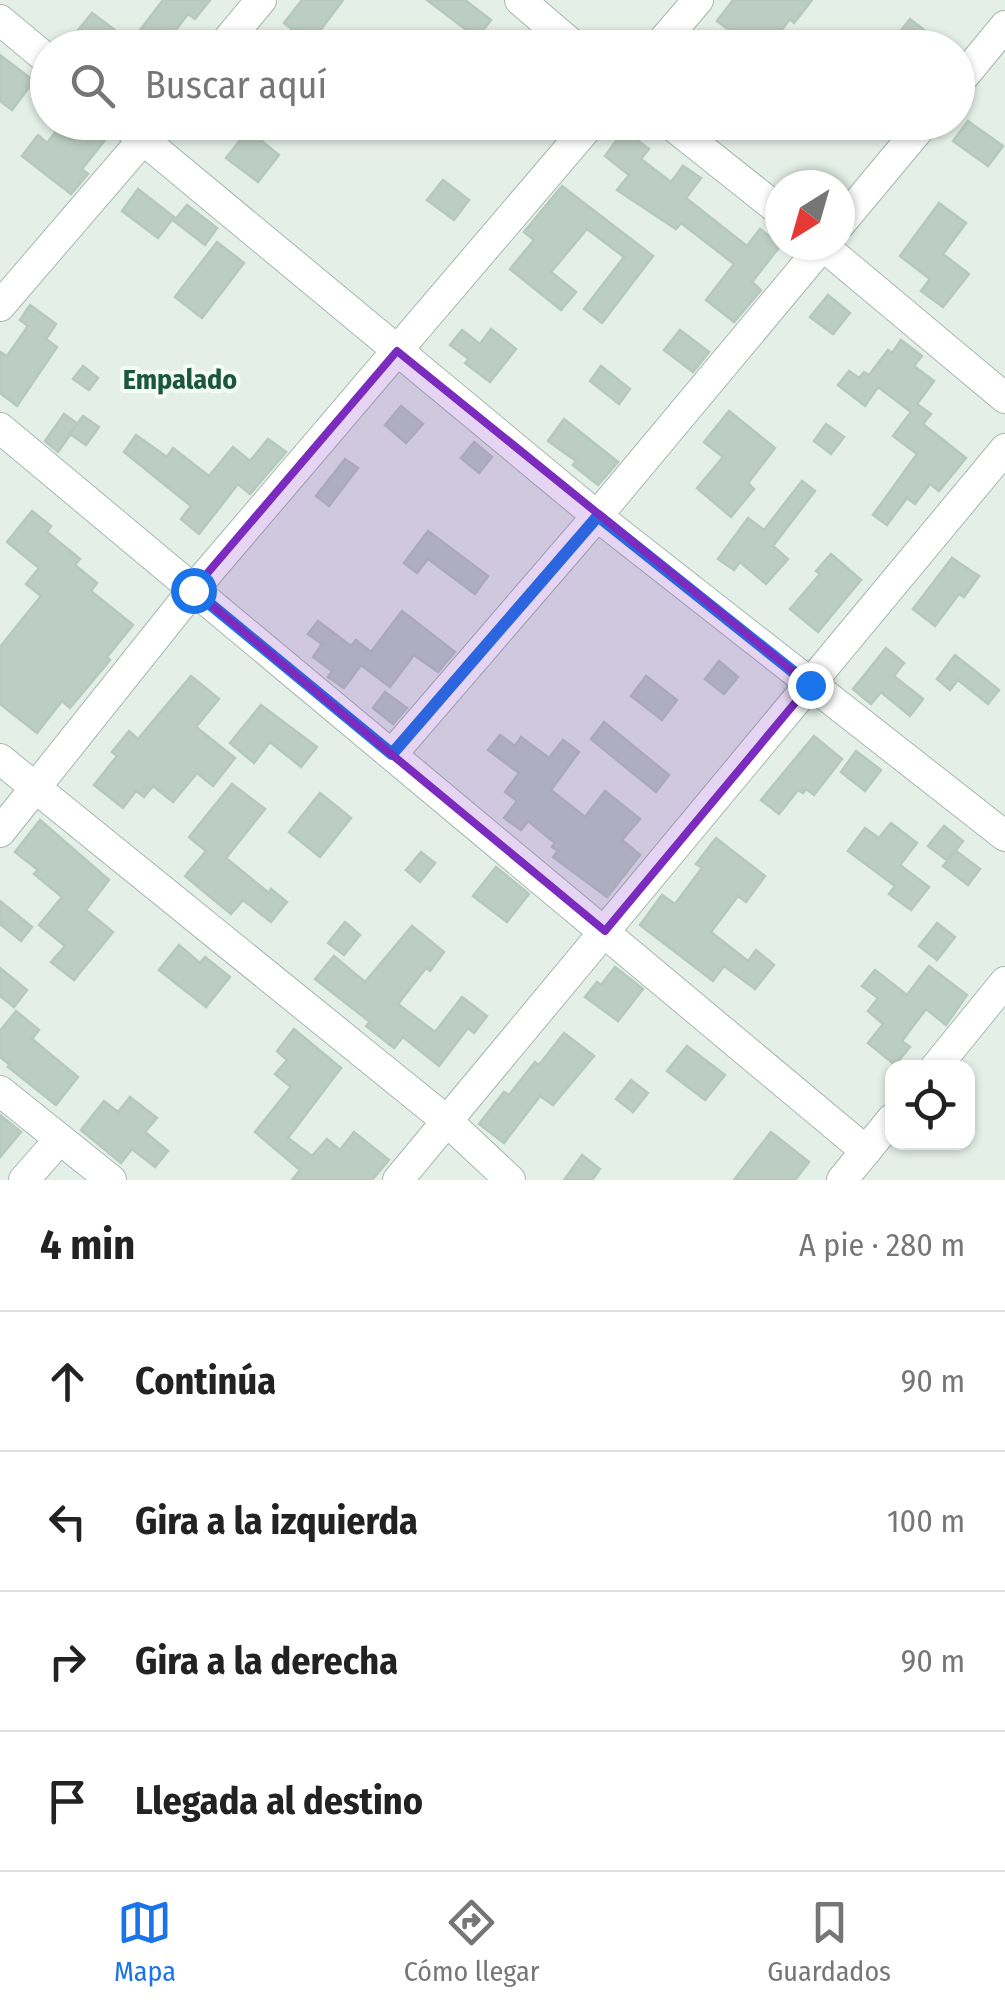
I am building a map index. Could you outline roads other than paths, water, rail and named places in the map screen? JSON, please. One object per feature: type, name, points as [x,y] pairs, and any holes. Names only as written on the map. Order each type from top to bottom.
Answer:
[{"type":"street","points":[[236,30],[261,0]]},
{"type":"street","points":[[520,0],[555,30]]},
{"type":"street","points":[[672,30],[698,0]]},
{"type":"street","points":[[0,20],[30,45]]},
{"type":"street","points":[[975,62],[1005,26]]},
{"type":"street","points":[[0,306],[131,140]]},
{"type":"street","points":[[155,140],[397,351],[598,516],[1005,836]]},
{"type":"street","points":[[0,832],[193,590],[577,140]]},
{"type":"street","points":[[691,140],[765,199]]},
{"type":"street","points":[[855,206],[910,140]]},
{"type":"street","points":[[392,754],[598,516],[811,260]]},
{"type":"street","points":[[841,260],[1005,398]]},
{"type":"street","points":[[0,428],[866,1151]]},
{"type":"street","points":[[398,1180],[1005,449]]},
{"type":"street","points":[[0,760],[446,1122],[510,1180]]},
{"type":"street","points":[[942,1060],[1005,982]]},
{"type":"street","points":[[0,1091],[111,1180]]},
{"type":"street","points":[[842,1180],[885,1128]]},
{"type":"street","points":[[24,1180],[60,1139]]},
{"type":"district","name":"Empalado","points":[[180,379]]}]
